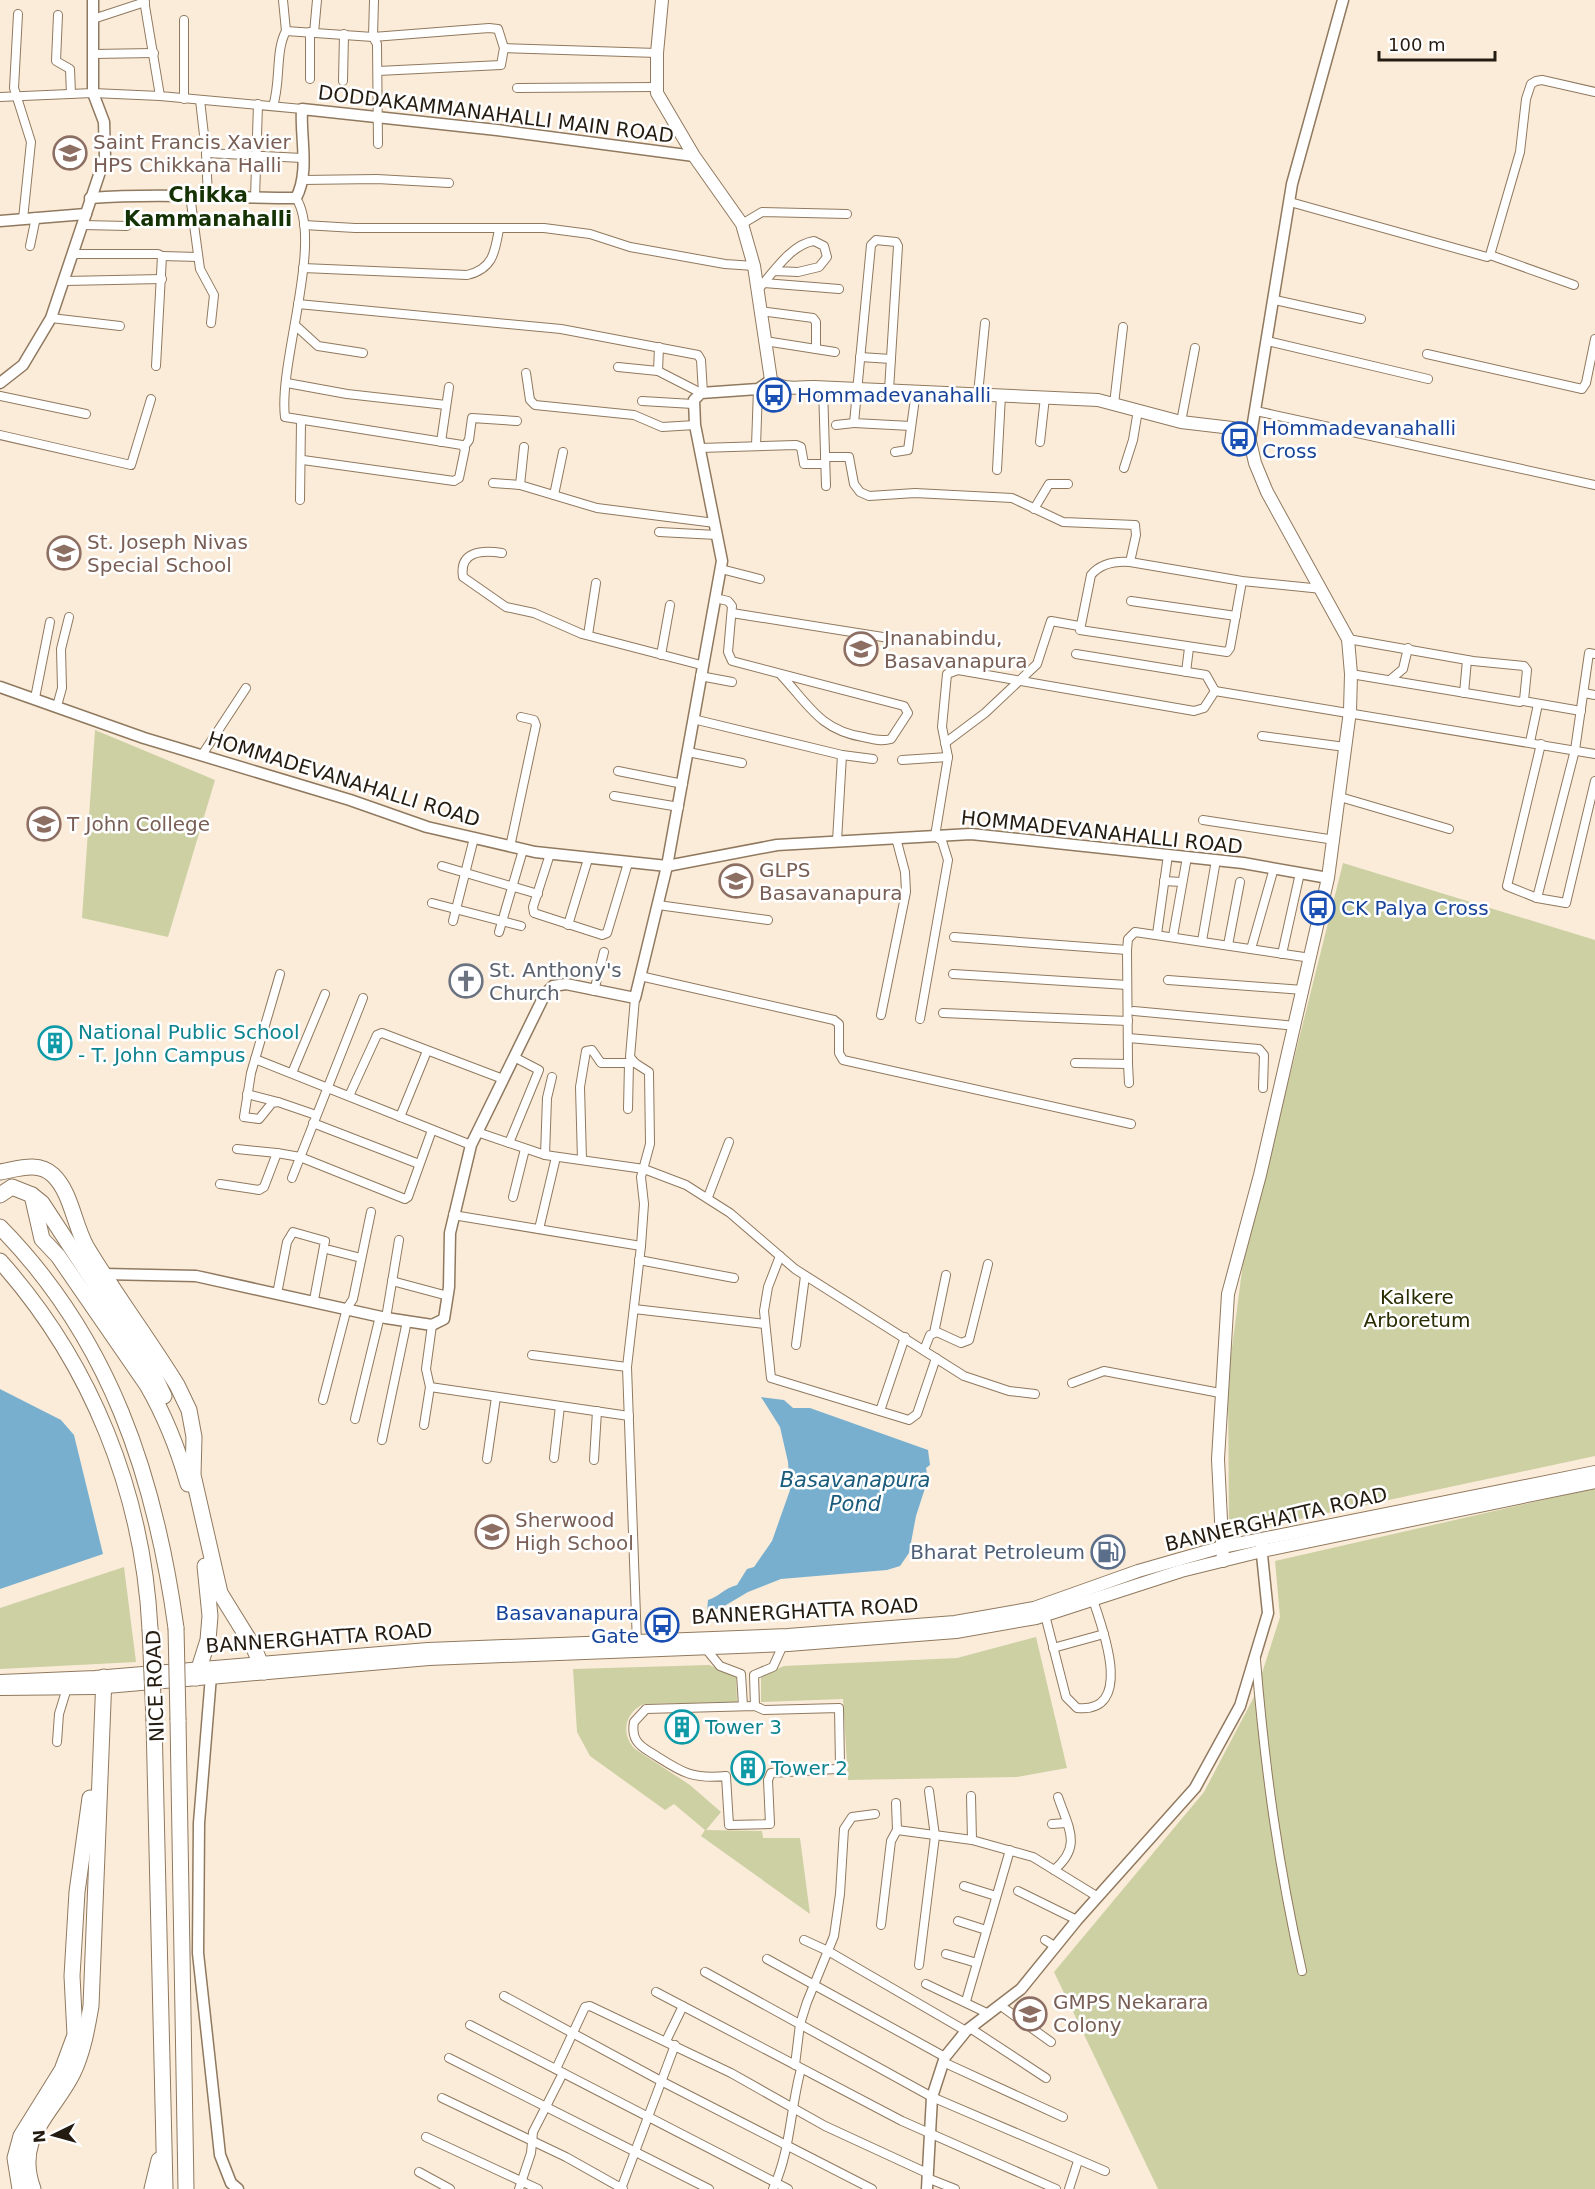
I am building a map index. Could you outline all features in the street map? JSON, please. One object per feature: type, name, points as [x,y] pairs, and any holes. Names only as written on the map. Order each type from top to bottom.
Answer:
[{"type":"highway","points":[[0,1173],[31,1166],[43,1169],[52,1175],[65,1195],[85,1244],[153,1347],[189,1410],[194,1437],[190,1476],[204,1553],[210,1616],[202,1674]]},
{"type":"highway","points":[[0,1195],[12,1187],[32,1195],[42,1239],[58,1256],[160,1406],[190,1476],[220,1593],[262,1667]]},
{"type":"highway","name":"NICE ROAD","points":[[1,1226],[42,1274],[69,1312],[114,1394],[151,1492],[166,1562],[176,1628],[186,2189]]},
{"type":"highway","name":"NICE ROAD","points":[[0,1261],[48,1319],[78,1369],[100,1415],[122,1471],[142,1547],[150,1629],[154,1721],[165,2189]]},
{"type":"highway","points":[[20,2189],[15,2158],[21,2136],[62,2070],[75,2035],[72,1977],[76,1906],[90,1811],[99,1682]]},
{"type":"highway","points":[[33,2189],[27,2167],[29,2145],[73,2074],[86,2038],[89,2016],[99,1682]]},
{"type":"highway","points":[[152,2189],[164,2139]]},
{"type":"main road","points":[[662,0],[656,87],[662,104],[694,156],[742,224],[761,287],[760,311],[771,380],[786,388],[857,388],[1098,400],[1181,422],[1232,428],[1250,441],[1255,463],[1267,492],[1348,639],[1351,674],[1350,711],[1329,878],[1296,1026],[1228,1294],[1220,1393],[1218,1480],[1223,1561]]},
{"type":"main road","name":"BANNERGHATTA ROAD","points":[[637,1644],[706,1649],[783,1646],[952,1628],[1045,1615],[1161,1576],[1223,1561],[1262,1545],[1595,1472]]},
{"type":"main road","name":"BANNERGHATTA ROAD","points":[[0,1681],[99,1682],[202,1674],[428,1649],[637,1644],[952,1628],[1034,1608],[1138,1571],[1222,1547],[1262,1545],[1595,1482]]},
{"type":"main road","name":"BANNERGHATTA ROAD","points":[[0,1689],[67,1688],[99,1682]]},
{"type":"street","points":[[0,383],[23,364],[51,318],[75,254],[90,198],[105,157],[104,122],[93,93],[93,0]]},
{"type":"street","points":[[273,106],[278,92],[281,39],[286,31],[283,0]]},
{"type":"street","points":[[310,79],[312,33],[317,0]]},
{"type":"street","points":[[374,0],[373,37],[378,44],[378,144]]},
{"type":"street","points":[[1250,441],[1290,201],[1343,0]]},
{"type":"street","points":[[93,19],[144,1],[160,96]]},
{"type":"street","points":[[18,14],[16,96],[31,142],[23,219]]},
{"type":"street","points":[[58,15],[56,61],[70,69],[71,94]]},
{"type":"street","points":[[184,20],[184,99]]},
{"type":"street","points":[[286,31],[373,37],[489,28],[498,29],[504,48],[501,65],[378,71]]},
{"type":"street","points":[[343,81],[344,34]]},
{"type":"street","points":[[504,48],[657,52]]},
{"type":"street","points":[[93,54],[154,53]]},
{"type":"street","points":[[1490,255],[1520,152],[1524,110],[1531,84],[1542,80],[1595,92]]},
{"type":"street","points":[[517,88],[656,87]]},
{"type":"street","points":[[0,97],[93,93],[160,96],[302,109]]},
{"type":"street","points":[[200,100],[204,135]]},
{"type":"street","points":[[255,198],[258,104]]},
{"type":"street","name":"DODDAKAMMANAHALLI MAIN ROAD","points":[[296,198],[302,180],[302,109],[694,156]]},
{"type":"street","points":[[208,198],[206,153],[302,159]]},
{"type":"street","points":[[302,180],[377,179],[450,183]]},
{"type":"street","points":[[90,198],[190,195],[208,198],[296,198],[301,206],[304,225],[303,268],[287,383],[285,417],[441,441],[464,447]]},
{"type":"street","points":[[190,195],[200,269],[214,295],[211,323]]},
{"type":"street","points":[[1290,201],[1483,258],[1490,255],[1574,285]]},
{"type":"street","points":[[742,224],[762,213],[847,214]]},
{"type":"street","points":[[0,221],[86,214]]},
{"type":"street","points":[[30,246],[36,217]]},
{"type":"street","points":[[83,225],[127,226]]},
{"type":"street","points":[[304,225],[355,228],[544,228],[590,234],[630,247],[725,264],[754,266]]},
{"type":"street","points":[[303,268],[467,275],[479,272],[490,263],[499,229]]},
{"type":"street","points":[[854,423],[871,245],[876,240],[896,242],[898,246],[889,390]]},
{"type":"street","points":[[761,287],[775,271],[807,242],[814,241],[824,246],[826,257],[819,267],[798,272],[775,271]]},
{"type":"street","points":[[75,254],[158,254],[198,257]]},
{"type":"street","points":[[156,366],[162,256]]},
{"type":"street","points":[[65,281],[162,279]]},
{"type":"street","points":[[761,287],[839,289]]},
{"type":"street","points":[[1275,300],[1361,319]]},
{"type":"street","points":[[298,304],[561,329],[700,357],[702,393]]},
{"type":"street","points":[[760,311],[813,318],[816,322],[816,349]]},
{"type":"street","points":[[51,318],[120,326]]},
{"type":"street","points":[[978,394],[985,323]]},
{"type":"street","points":[[295,325],[318,345],[363,353]]},
{"type":"street","points":[[1114,404],[1123,327]]},
{"type":"street","points":[[1427,354],[1582,389],[1586,383],[1595,339]]},
{"type":"street","points":[[765,341],[835,352]]},
{"type":"street","points":[[1267,341],[1428,379]]},
{"type":"street","points":[[658,371],[659,348]]},
{"type":"street","points":[[1181,422],[1195,348]]},
{"type":"street","points":[[860,357],[891,359]]},
{"type":"street","points":[[618,367],[658,371],[702,393]]},
{"type":"street","points":[[526,373],[529,396],[535,405],[634,415],[662,427],[695,425]]},
{"type":"street","points":[[628,1109],[635,998],[668,866],[700,671],[721,569],[693,404],[696,396],[702,393],[758,389],[771,380]]},
{"type":"street","points":[[287,383],[347,394],[446,405]]},
{"type":"street","points":[[441,441],[449,387]]},
{"type":"street","points":[[823,387],[826,486]]},
{"type":"street","points":[[756,447],[758,389]]},
{"type":"street","points":[[896,452],[907,452],[916,391]]},
{"type":"street","points":[[997,470],[1001,395]]},
{"type":"street","points":[[0,396],[87,414]]},
{"type":"street","points":[[1040,442],[1045,397]]},
{"type":"street","points":[[0,435],[131,465],[151,399]]},
{"type":"street","points":[[642,401],[693,404]]},
{"type":"street","points":[[1124,468],[1133,440],[1138,410]]},
{"type":"street","points":[[1256,411],[1595,485]]},
{"type":"street","points":[[303,460],[454,481],[459,478],[464,447],[469,440],[472,417],[518,421]]},
{"type":"street","points":[[300,500],[303,460],[301,421]]},
{"type":"street","points":[[836,425],[854,423],[911,426]]},
{"type":"street","points":[[700,448],[799,446],[804,464],[849,457],[854,484],[860,492],[869,496],[915,492],[1012,498],[1063,522],[1135,525],[1136,535],[1130,562]]},
{"type":"street","points":[[520,484],[524,447]]},
{"type":"street","points":[[554,495],[563,452]]},
{"type":"street","points":[[493,483],[520,484],[597,508],[715,523]]},
{"type":"street","points":[[1034,508],[1049,484],[1068,484]]},
{"type":"street","points":[[659,532],[717,535]]},
{"type":"street","points":[[502,553],[476,551],[468,556],[463,564],[463,577],[506,607],[534,613],[588,635],[661,655],[732,682]]},
{"type":"street","points":[[1242,581],[1230,648],[1227,651],[1081,632],[1079,626],[1091,575],[1104,565],[1130,562],[1242,581],[1322,590]]},
{"type":"street","points":[[721,569],[760,579]]},
{"type":"street","points":[[588,635],[596,583]]},
{"type":"street","points":[[714,598],[731,603],[728,652],[732,661],[904,706],[908,713],[891,739],[881,740],[845,734],[827,725],[781,675]]},
{"type":"street","points":[[1131,601],[1236,616]]},
{"type":"street","points":[[661,655],[670,605]]},
{"type":"street","points":[[732,613],[889,638]]},
{"type":"street","points":[[57,706],[62,688],[61,649],[69,617]]},
{"type":"street","points":[[945,743],[1020,682],[1037,664],[1052,621],[1079,626]]},
{"type":"street","points":[[35,698],[50,622]]},
{"type":"street","points":[[1348,639],[1526,668],[1523,701]]},
{"type":"street","points":[[1186,672],[1190,648]]},
{"type":"street","points":[[1390,680],[1403,669],[1408,648]]},
{"type":"street","points":[[1537,898],[1575,750],[1589,653],[1595,654]]},
{"type":"street","points":[[1076,654],[1206,675],[1215,691]]},
{"type":"street","points":[[1464,693],[1467,660]]},
{"type":"street","points":[[920,1019],[948,860],[942,841],[935,836],[948,757],[942,727],[944,685],[950,672],[958,670],[1194,711],[1204,708],[1215,691]]},
{"type":"street","points":[[1351,674],[1581,711]]},
{"type":"street","name":"HOMMADEVANAHALLI ROAD","points":[[0,687],[427,827],[523,850],[588,860],[668,866],[777,844],[971,834],[1216,860],[1329,878]]},
{"type":"street","points":[[202,755],[246,688]]},
{"type":"street","points":[[1215,691],[1350,711],[1595,753]]},
{"type":"street","points":[[1584,693],[1595,695]]},
{"type":"street","points":[[1530,742],[1538,704]]},
{"type":"street","points":[[510,847],[536,725],[534,720],[521,717]]},
{"type":"street","points":[[693,719],[842,755],[873,759]]},
{"type":"street","points":[[1262,736],[1345,747]]},
{"type":"street","points":[[1541,744],[1507,886],[1537,898],[1566,903],[1595,781]]},
{"type":"street","points":[[688,753],[742,763]]},
{"type":"street","points":[[837,841],[842,755]]},
{"type":"street","points":[[902,759],[948,757]]},
{"type":"street","points":[[618,771],[683,784]]},
{"type":"street","points":[[614,796],[679,807]]},
{"type":"street","points":[[1340,797],[1449,829]]},
{"type":"street","points":[[1203,820],[1335,840]]},
{"type":"street","points":[[453,921],[474,838]]},
{"type":"street","points":[[880,1015],[906,891],[905,872],[896,838]]},
{"type":"street","points":[[499,932],[523,850]]},
{"type":"street","points":[[550,854],[534,913],[602,935],[607,933],[628,863]]},
{"type":"street","points":[[1157,934],[1168,855]]},
{"type":"street","points":[[1173,936],[1187,857]]},
{"type":"street","points":[[568,925],[588,860]]},
{"type":"street","points":[[1202,941],[1216,860]]},
{"type":"street","points":[[442,866],[538,894]]},
{"type":"street","points":[[1251,949],[1274,868]]},
{"type":"street","points":[[1282,954],[1300,873]]},
{"type":"street","points":[[1164,881],[1182,882]]},
{"type":"street","points":[[1228,945],[1240,882]]},
{"type":"street","points":[[432,903],[521,926]]},
{"type":"street","points":[[658,905],[768,920]]},
{"type":"street","points":[[1129,1083],[1127,950],[1128,939],[1135,933],[1173,936],[1311,958]]},
{"type":"street","points":[[954,937],[1127,950]]},
{"type":"street","points":[[594,991],[604,952]]},
{"type":"street","points":[[278,1102],[272,1103],[262,1117],[247,1119],[244,1117],[255,1059],[280,974]]},
{"type":"street","points":[[953,974],[1127,986]]},
{"type":"street","points":[[640,976],[834,1020],[839,1024],[838,1053],[843,1059],[1131,1124]]},
{"type":"street","points":[[1168,980],[1303,990]]},
{"type":"street","points":[[105,1274],[196,1276],[314,1300],[383,1317],[432,1325],[444,1319],[448,1296],[453,1215],[471,1145],[546,994],[553,986],[566,984],[635,998]]},
{"type":"street","points":[[292,1073],[325,994]]},
{"type":"street","points":[[292,1178],[363,998]]},
{"type":"street","points":[[1134,1011],[1296,1026]]},
{"type":"street","points":[[943,1013],[1128,1022]]},
{"type":"street","points":[[349,1096],[378,1034],[384,1034],[503,1079]]},
{"type":"street","points":[[1128,1038],[1259,1049],[1263,1055],[1263,1088]]},
{"type":"street","points":[[582,1160],[580,1087],[586,1051],[592,1050],[601,1063],[632,1063],[649,1072],[650,1144],[641,1182],[644,1204],[641,1246],[627,1367],[637,1644]]},
{"type":"street","points":[[400,1117],[427,1051]]},
{"type":"street","points":[[509,1143],[539,1070],[514,1057]]},
{"type":"street","points":[[255,1059],[471,1145]]},
{"type":"street","points":[[1075,1063],[1128,1064]]},
{"type":"street","points":[[545,1155],[548,1098],[552,1077]]},
{"type":"street","points":[[247,1094],[278,1102],[419,1164]]},
{"type":"street","points":[[237,1149],[300,1157],[401,1199],[408,1197],[432,1130]]},
{"type":"street","points":[[477,1132],[545,1155],[644,1169],[663,1174],[708,1197],[805,1276],[964,1376],[1009,1391],[1035,1394]]},
{"type":"street","points":[[708,1197],[729,1142]]},
{"type":"street","points":[[513,1197],[525,1149]]},
{"type":"street","points":[[220,1184],[259,1190],[264,1187],[277,1153]]},
{"type":"street","points":[[539,1229],[556,1157]]},
{"type":"street","points":[[323,1400],[347,1308],[353,1299],[370,1212]]},
{"type":"street","points":[[453,1215],[641,1246]]},
{"type":"street","points":[[277,1294],[287,1242],[293,1232],[325,1240],[314,1300]]},
{"type":"street","points":[[355,1419],[392,1281],[399,1240]]},
{"type":"street","points":[[330,1250],[361,1258]]},
{"type":"street","points":[[780,1256],[768,1287],[764,1311],[771,1378],[909,1419],[915,1417],[936,1359]]},
{"type":"street","points":[[639,1260],[734,1278]]},
{"type":"street","points":[[934,1333],[961,1343],[969,1340],[988,1264]]},
{"type":"street","points":[[924,1350],[934,1333],[946,1275]]},
{"type":"street","points":[[796,1345],[805,1276]]},
{"type":"street","points":[[392,1281],[448,1296]]},
{"type":"street","points":[[634,1309],[765,1324]]},
{"type":"street","points":[[382,1440],[407,1321]]},
{"type":"street","points":[[424,1425],[430,1387],[426,1369],[432,1325]]},
{"type":"street","points":[[880,1411],[905,1337]]},
{"type":"street","points":[[532,1355],[627,1367]]},
{"type":"street","points":[[1072,1383],[1104,1371],[1220,1393]]},
{"type":"street","points":[[430,1387],[629,1416]]},
{"type":"street","points":[[487,1459],[496,1397]]},
{"type":"street","points":[[555,1458],[560,1406]]},
{"type":"street","points":[[594,1460],[597,1411]]},
{"type":"street","points":[[927,2180],[932,2097],[944,2060],[968,2030],[1021,1989],[1077,1920],[1195,1788],[1240,1706],[1268,1613],[1262,1545]]},
{"type":"street","points":[[1045,1615],[1070,1704],[1077,1708],[1091,1708],[1103,1701],[1110,1687],[1108,1651],[1094,1600]]},
{"type":"street","points":[[1053,1648],[1104,1634]]},
{"type":"street","points":[[755,1706],[754,1675],[773,1667],[783,1646]]},
{"type":"street","points":[[706,1649],[720,1666],[741,1674],[743,1706]]},
{"type":"street","points":[[1256,1655],[1265,1764],[1276,1847],[1302,1971]]},
{"type":"street","points":[[202,1674],[198,1953],[220,2156],[231,2183],[238,2189]]},
{"type":"street","points":[[57,1742],[59,1714],[67,1688]]},
{"type":"street","points":[[755,1706],[764,1710],[839,1708],[840,1765],[836,1769],[771,1773],[768,1780],[770,1824],[729,1825],[726,1776],[693,1775],[666,1765],[638,1745],[633,1727],[636,1718],[646,1709],[755,1706]]},
{"type":"street","points":[[920,1965],[935,1836],[929,1791]]},
{"type":"street","points":[[971,1796],[972,1840]]},
{"type":"street","points":[[1054,1870],[1070,1853],[1072,1842],[1058,1797]]},
{"type":"street","points":[[881,1925],[891,1841],[897,1830],[896,1803]]},
{"type":"street","points":[[775,2186],[788,2145],[798,2067],[800,2024],[812,1986],[834,1936],[840,1894],[844,1829],[852,1817],[875,1814]]},
{"type":"street","points":[[1052,1824],[1066,1822]]},
{"type":"street","points":[[897,1830],[972,1840],[1033,1857],[1098,1897]]},
{"type":"street","points":[[966,2001],[1010,1850]]},
{"type":"street","points":[[964,1886],[996,1896]]},
{"type":"street","points":[[1018,1891],[1077,1920]]},
{"type":"street","points":[[957,1921],[986,1930]]},
{"type":"street","points":[[804,1940],[828,1951],[968,2030],[1046,2078]]},
{"type":"street","points":[[1045,1940],[1056,1947]]},
{"type":"street","points":[[946,1954],[977,1963]]},
{"type":"street","points":[[767,1959],[944,2060],[1063,2116]]},
{"type":"street","points":[[705,1972],[932,2097],[1105,2171]]},
{"type":"street","points":[[926,1984],[966,2001],[989,2014]]},
{"type":"street","points":[[656,1992],[928,2134],[1056,2189]]},
{"type":"street","points":[[504,1996],[661,2081],[872,2189]]},
{"type":"street","points":[[521,2185],[532,2140],[544,2105],[572,2034],[585,2007],[590,2006],[731,2073],[793,2109],[898,2162],[927,2180],[955,2189]]},
{"type":"street","points":[[442,2098],[532,2140],[622,2189],[661,2081],[670,2043],[683,2006]]},
{"type":"street","points":[[1001,2006],[1051,2042]]},
{"type":"street","points":[[470,2025],[775,2186],[788,2189]]},
{"type":"street","points":[[449,2058],[709,2189]]},
{"type":"street","points":[[426,2137],[521,2185],[538,2189]]},
{"type":"street","points":[[1069,2189],[1078,2161]]},
{"type":"street","points":[[419,2172],[450,2189]]},
{"type":"green space","points":[[95,730],[215,780],[168,937],[82,918]]},
{"type":"green space","name":"Kalkere Arboretum","points":[[1343,863],[1595,940],[1595,1456],[1229,1534],[1228,1378],[1243,1263]]},
{"type":"green space","points":[[1595,1488],[1595,2189],[1158,2189],[1054,1972],[1204,1792],[1255,1695],[1280,1617],[1275,1561]]},
{"type":"green space","points":[[124,1567],[136,1662],[0,1669],[0,1608]]},
{"type":"green space","points":[[1036,1637],[1067,1768],[1017,1777],[848,1780],[843,1699],[761,1702],[761,1676],[784,1666],[957,1658]]},
{"type":"green space","points":[[709,1665],[736,1676],[737,1702],[644,1704],[632,1712],[627,1724],[627,1737],[635,1749],[690,1785],[721,1812],[706,1830],[762,1831],[763,1838],[800,1838],[810,1914],[701,1836],[705,1830],[674,1804],[665,1810],[590,1756],[577,1732],[573,1669]]},
{"type":"water","points":[[0,1389],[61,1420],[74,1435],[103,1554],[0,1589]]},
{"type":"water","name":"Basavanapura Pond","points":[[761,1397],[784,1400],[793,1408],[810,1408],[928,1450],[930,1465],[926,1468],[928,1479],[916,1516],[909,1553],[900,1566],[887,1570],[781,1579],[748,1592],[721,1608],[707,1611],[708,1600],[737,1585],[747,1569],[754,1567],[772,1541],[790,1490],[788,1462],[780,1427]]},
{"type":"place","name":"Saint Francis Xavier HPS Chikkana Halli","points":[[70,153]]},
{"type":"place","name":"Hommadevanahalli","points":[[774,395]]},
{"type":"place","name":"Hommadevanahalli Cross","points":[[1239,439]]},
{"type":"place","name":"St. Joseph Nivas Special School","points":[[64,553]]},
{"type":"place","name":"Jnanabindu, Basavanapura","points":[[861,649]]},
{"type":"place","name":"T John College","points":[[44,824]]},
{"type":"place","name":"GLPS Basavanapura","points":[[736,881]]},
{"type":"place","name":"CK Palya Cross","points":[[1318,908]]},
{"type":"place","name":"St. Anthony's Church","points":[[466,981]]},
{"type":"place","name":"National Public School - T. John Campus","points":[[55,1043]]},
{"type":"place","name":"Sherwood High School","points":[[492,1532]]},
{"type":"place","name":"Bharat Petroleum","points":[[1108,1552]]},
{"type":"place","name":"Basavanapura Gate","points":[[662,1625]]},
{"type":"place","name":"Tower 3","points":[[682,1727]]},
{"type":"place","name":"Tower 2","points":[[748,1768]]},
{"type":"place","name":"GMPS Nekarara Colony","points":[[1030,2014]]},
{"type":"district","name":"Chikka Kammanahalli","points":[[208,207]]}]
